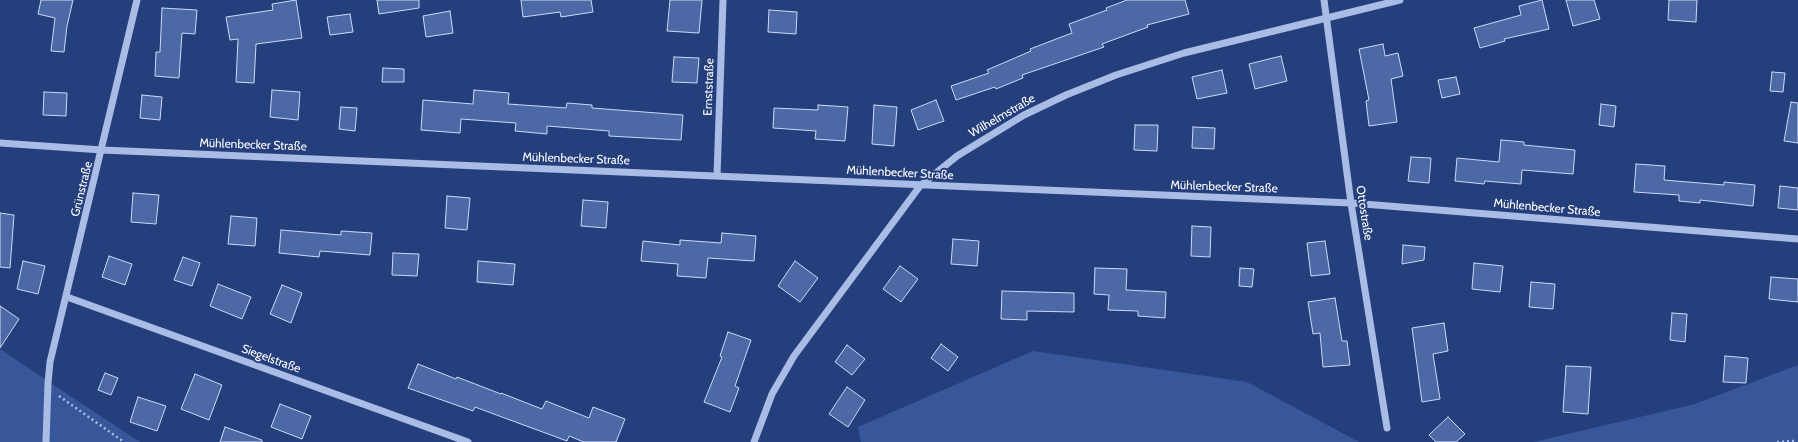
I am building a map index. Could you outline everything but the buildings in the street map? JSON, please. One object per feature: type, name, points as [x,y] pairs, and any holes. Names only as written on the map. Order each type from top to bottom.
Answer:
[{"type":"street","name":"Grünstraße","points":[[46,442],[47,385],[52,354],[67,297],[137,0]]},
{"type":"street","name":"Ernststraße","points":[[717,176],[723,0]]},
{"type":"street","name":"Ottostraße","points":[[1324,0],[1351,203],[1387,428]]},
{"type":"street","name":"Wilhelmstraße","points":[[754,442],[772,394],[786,369],[920,186],[957,156],[1005,126],[1045,105],[1091,84],[1170,57],[1400,0]]},
{"type":"street","name":"Mühlenbecker Straße","points":[[0,143],[102,150],[920,186],[1351,203],[1798,239]]},
{"type":"street","name":"Siegelstraße","points":[[67,297],[468,442]]},
{"type":"path","points":[[47,385],[124,442]]},
{"type":"path","points":[[1777,442],[1794,440],[1795,442]]},
{"type":"shaded area","points":[[0,349],[64,392],[140,442],[0,442]]},
{"type":"shaded area","points":[[1033,351],[1247,382],[1359,442],[861,442],[858,427]]},
{"type":"shaded area","points":[[1798,365],[1798,442],[1534,442],[1695,404]]}]
